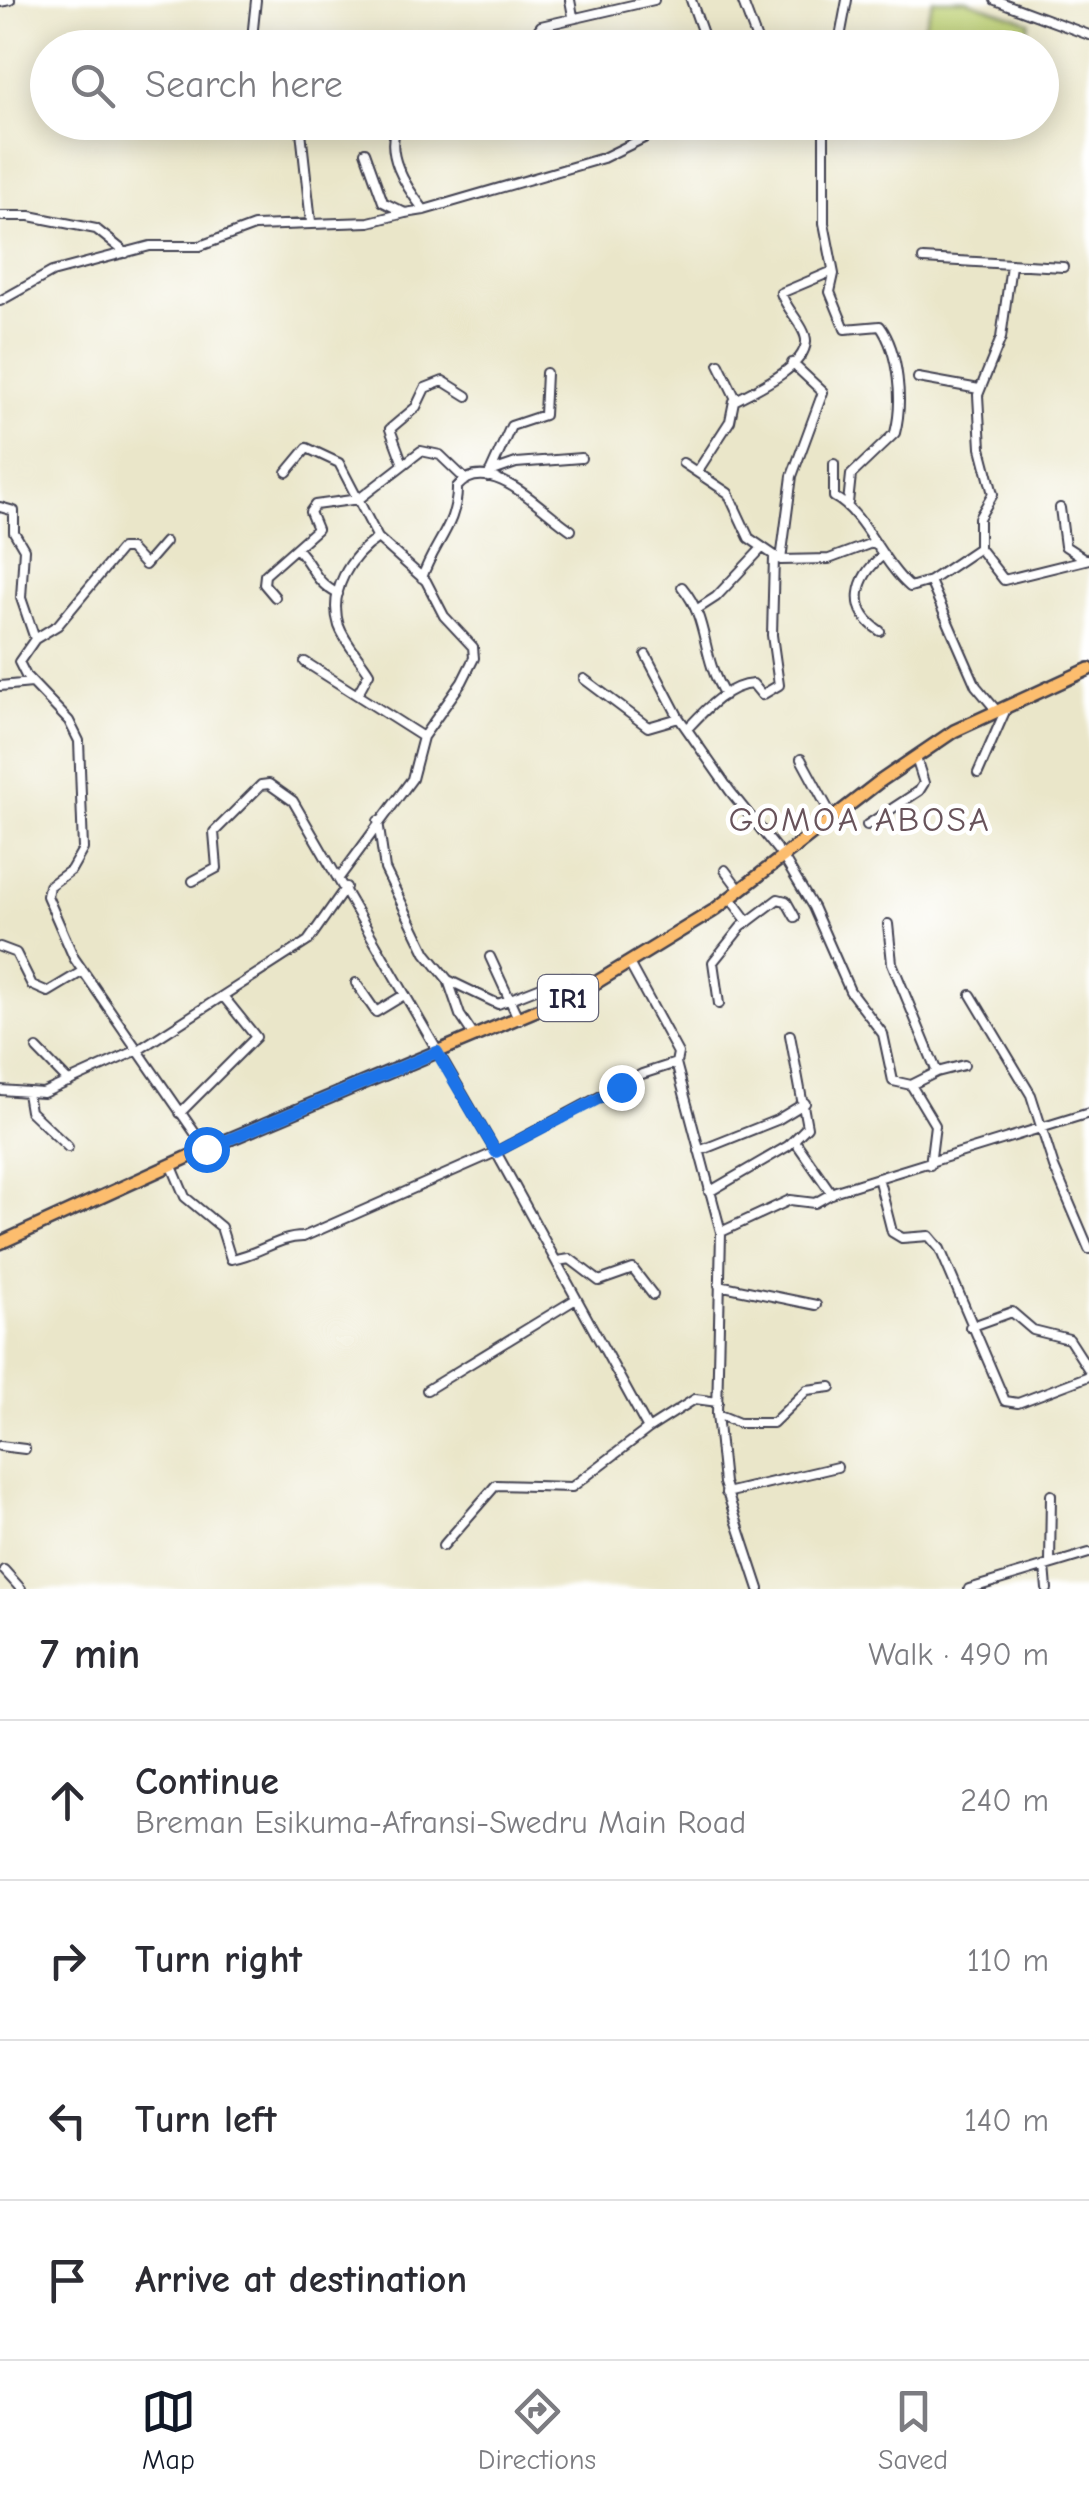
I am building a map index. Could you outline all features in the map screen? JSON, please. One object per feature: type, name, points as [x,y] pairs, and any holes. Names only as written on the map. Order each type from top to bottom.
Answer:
[{"type":"main road","name":"IR1","points":[[0,1243],[171,1164],[584,990],[630,965],[735,894],[832,818],[954,731],[1089,669]]},
{"type":"street","points":[[0,2],[10,0]]},
{"type":"street","points":[[253,30],[256,0]]},
{"type":"street","points":[[570,0],[574,16]]},
{"type":"street","points":[[538,30],[574,16],[654,0]]},
{"type":"street","points":[[690,0],[701,30]]},
{"type":"street","points":[[742,0],[752,30]]},
{"type":"street","points":[[841,30],[847,0]]},
{"type":"street","points":[[995,0],[1089,35]]},
{"type":"street","points":[[302,140],[311,222]]},
{"type":"street","points":[[393,140],[405,184],[424,210]]},
{"type":"street","points":[[0,301],[52,272],[126,253],[154,246],[206,244],[248,227],[368,222],[424,210],[603,158],[637,140]]},
{"type":"street","points":[[824,140],[824,226],[833,270],[831,298],[844,328],[880,326],[888,336],[896,377],[895,433],[851,475],[848,503]]},
{"type":"street","points":[[365,152],[383,202],[406,212]]},
{"type":"street","points":[[0,216],[26,216],[96,229],[126,253]]},
{"type":"street","points":[[923,258],[1063,267]]},
{"type":"street","points":[[1011,265],[1001,338],[979,389],[981,448],[993,494],[979,518],[979,548],[1004,580],[1087,559]]},
{"type":"street","points":[[736,399],[768,386],[792,363],[806,340],[781,293],[833,270]]},
{"type":"street","points":[[687,729],[710,704],[748,683],[762,695],[779,685],[772,635],[778,558],[792,479],[823,394],[792,363]]},
{"type":"street","points":[[697,472],[730,421],[736,399],[719,364]]},
{"type":"street","points":[[489,474],[511,426],[544,415],[546,374]]},
{"type":"street","points":[[918,378],[979,389]]},
{"type":"street","points":[[403,464],[390,428],[416,407],[425,388],[442,381],[467,396]]},
{"type":"street","points":[[287,472],[303,450],[319,450],[339,463],[378,538],[422,578],[444,616],[474,652],[462,682],[424,737],[415,773],[339,878]]},
{"type":"street","points":[[276,598],[264,584],[265,575],[316,529],[312,508],[359,499],[414,453],[434,452],[466,480]]},
{"type":"street","points":[[422,578],[430,551],[453,521],[457,487],[466,480],[519,462],[580,458]]},
{"type":"street","points":[[683,463],[728,493],[745,532],[778,558],[829,560],[872,543]]},
{"type":"street","points":[[834,464],[834,497],[848,503],[872,543],[910,587],[930,581],[979,548]]},
{"type":"street","points":[[489,474],[535,499],[544,514],[571,530]]},
{"type":"street","points":[[0,506],[14,510],[14,532],[24,549],[21,598],[36,639]]},
{"type":"street","points":[[1060,508],[1064,546],[1087,559]]},
{"type":"street","points":[[357,696],[369,673],[339,626],[338,594],[351,561],[378,538]]},
{"type":"street","points":[[165,542],[146,565],[130,549],[121,549],[58,624],[36,639],[19,660],[32,682],[78,737],[84,846],[74,867],[47,892],[82,971],[206,1149]]},
{"type":"street","points":[[296,548],[308,561],[316,581],[338,594]]},
{"type":"street","points":[[699,608],[716,597],[762,548]]},
{"type":"street","points":[[880,632],[862,612],[859,584],[865,570],[882,556]]},
{"type":"street","points":[[930,581],[976,686],[1002,709],[978,773]]},
{"type":"street","points":[[682,587],[699,608],[710,670],[726,695]]},
{"type":"street","points":[[646,655],[679,718],[730,792],[783,856],[812,907],[850,991],[883,1034],[896,1084],[910,1085],[964,1065]]},
{"type":"street","points":[[305,662],[424,737]]},
{"type":"street","points":[[584,679],[648,727],[679,718]]},
{"type":"street","points":[[0,686],[32,682]]},
{"type":"street","points":[[868,825],[920,790],[924,783],[916,758]]},
{"type":"street","points":[[801,759],[832,818]]},
{"type":"street","points":[[193,881],[219,864],[214,832],[266,783],[296,804],[325,862],[346,887],[496,1152],[648,1430]]},
{"type":"street","points":[[378,821],[383,864],[426,954],[448,980],[460,1015],[474,1036]]},
{"type":"street","points":[[725,870],[748,922]]},
{"type":"street","points":[[0,1090],[43,1093],[140,1050],[313,937],[346,887]]},
{"type":"street","points":[[719,1004],[712,962],[748,922],[780,898],[795,917]]},
{"type":"street","points":[[888,924],[892,962],[937,1072]]},
{"type":"street","points":[[0,947],[16,953],[32,985],[48,992],[82,971]]},
{"type":"street","points":[[490,957],[519,1020]]},
{"type":"street","points":[[630,965],[676,1048],[676,1062],[721,1232],[717,1414],[726,1493],[759,1589]]},
{"type":"street","points":[[448,980],[494,1003],[510,1001],[564,978],[577,979],[584,990]]},
{"type":"street","points":[[356,983],[376,1012],[404,995]]},
{"type":"street","points":[[180,1112],[256,1037],[223,996]]},
{"type":"street","points":[[971,996],[1031,1094],[1089,1248]]},
{"type":"street","points":[[709,1192],[795,1141],[808,1123],[790,1036]]},
{"type":"street","points":[[37,1049],[69,1082]]},
{"type":"street","points":[[171,1164],[185,1197],[221,1228],[231,1259],[261,1254],[286,1236],[303,1237],[496,1152],[642,1074],[676,1062]]},
{"type":"street","points":[[910,1085],[935,1126],[930,1165]]},
{"type":"street","points":[[26,1093],[30,1111],[68,1147]]},
{"type":"street","points":[[699,1151],[786,1116],[805,1103]]},
{"type":"street","points":[[721,1232],[790,1200],[815,1204],[832,1194],[1089,1113]]},
{"type":"street","points":[[795,1141],[832,1194]]},
{"type":"street","points":[[880,1181],[892,1232],[902,1238],[928,1236],[934,1240],[970,1327],[998,1394],[1013,1404],[1089,1373],[1069,1338],[1033,1330],[1012,1312],[970,1327]]},
{"type":"street","points":[[557,1261],[570,1259],[599,1281],[633,1269],[653,1295]]},
{"type":"street","points":[[718,1285],[816,1305]]},
{"type":"street","points":[[427,1390],[576,1299]]},
{"type":"street","points":[[717,1414],[739,1423],[773,1423],[807,1390],[830,1387]]},
{"type":"street","points":[[443,1546],[496,1486],[572,1487],[695,1399],[718,1402]]},
{"type":"street","points":[[0,1446],[25,1449]]},
{"type":"street","points":[[726,1493],[837,1467]]},
{"type":"street","points":[[1047,1589],[1050,1495]]},
{"type":"street","points":[[969,1589],[1089,1553]]},
{"type":"street","points":[[4,1570],[22,1589]]},
{"type":"green space","points":[[933,0],[966,0],[1030,22],[1027,30],[923,30]]},
{"type":"district","name":"GOMOA ABOSA","points":[[860,819]]},
{"type":"route","points":[[206,1149],[437,1052],[496,1152],[621,1087]]}]
